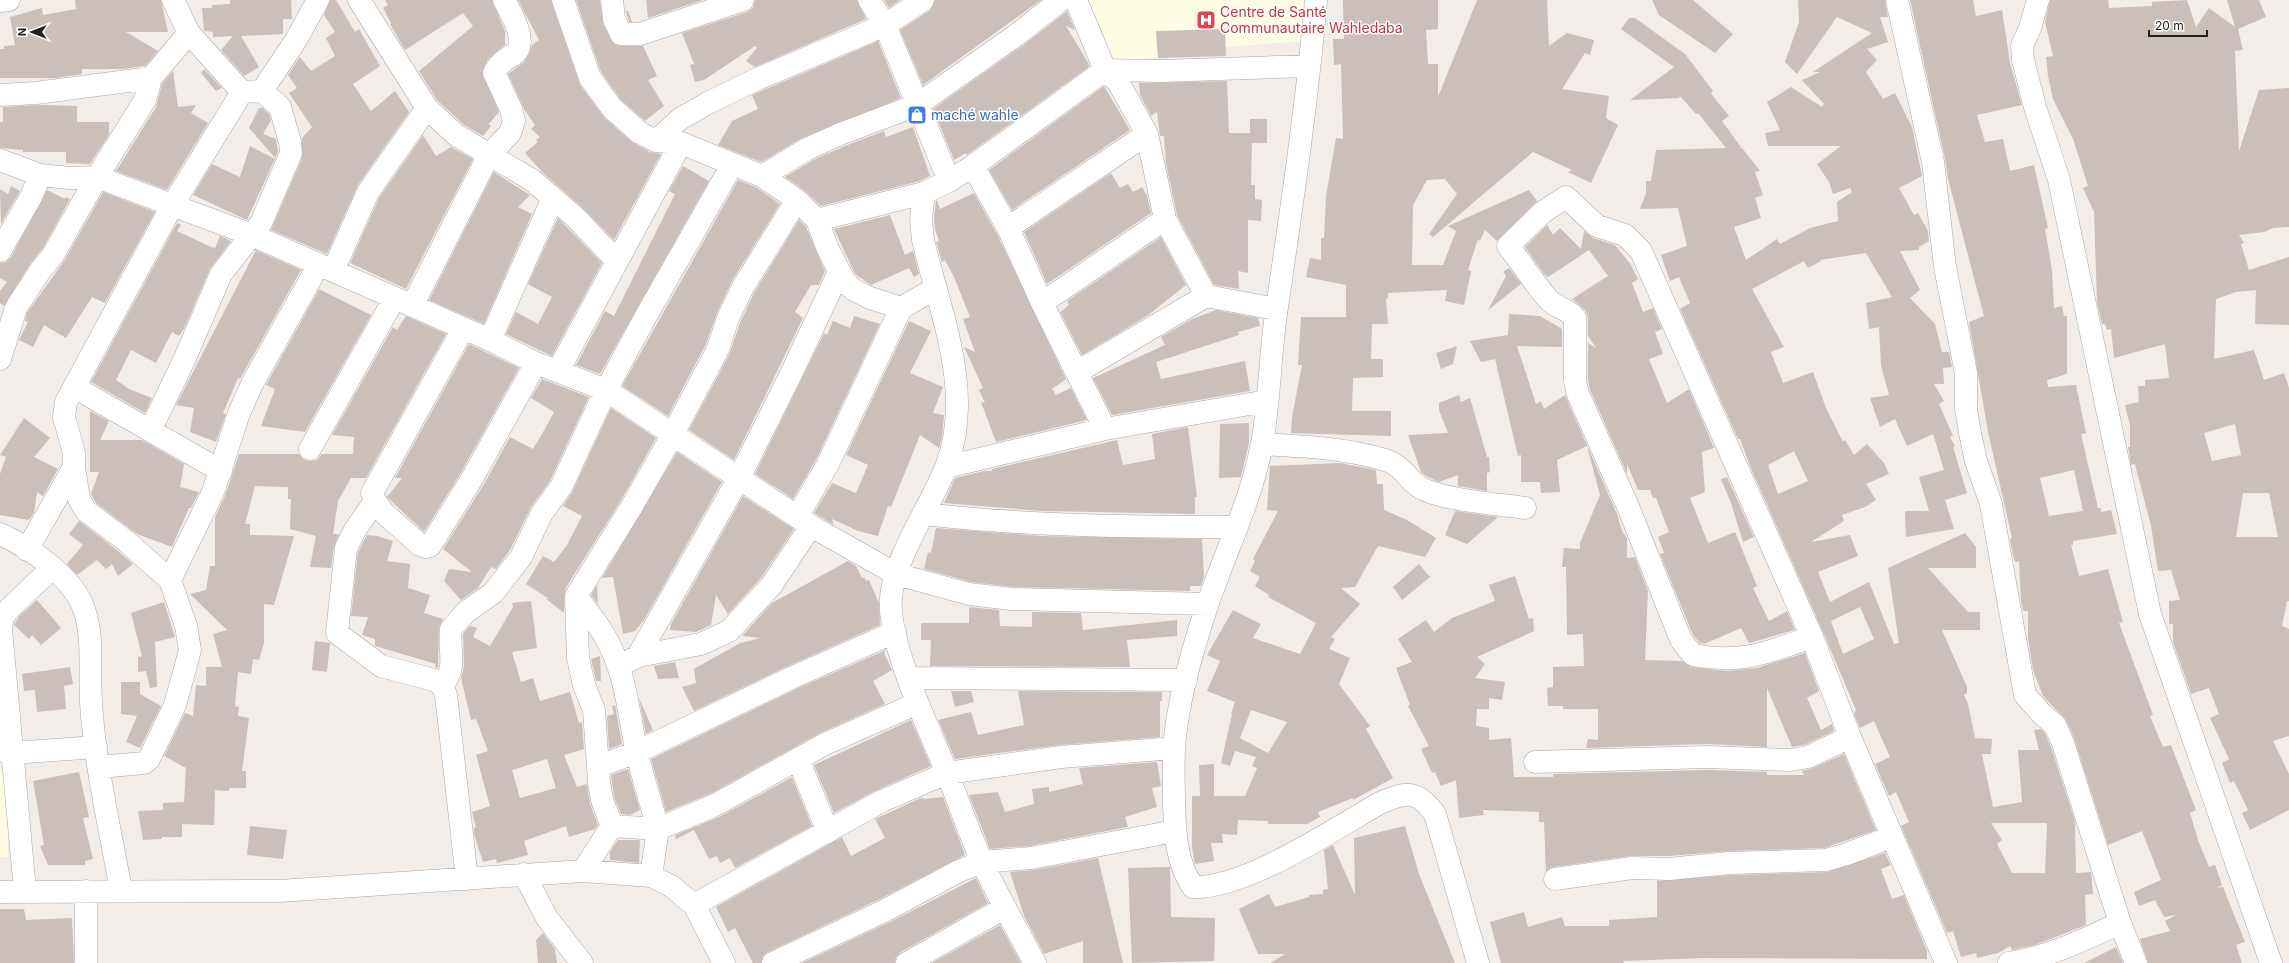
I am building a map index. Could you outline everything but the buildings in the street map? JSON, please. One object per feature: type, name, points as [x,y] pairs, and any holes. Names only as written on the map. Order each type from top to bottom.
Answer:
[{"type":"street","points":[[0,1],[10,0]]},
{"type":"street","points":[[151,429],[185,358],[221,274],[261,223],[291,153],[280,107],[252,92],[189,33],[173,0]]},
{"type":"street","points":[[6,752],[97,757],[144,763],[149,759],[175,705],[190,650],[186,626],[170,580],[126,541],[86,511],[79,499],[74,467],[74,453],[64,418],[66,402],[172,206],[252,92],[296,40],[318,0]]},
{"type":"street","points":[[359,0],[427,108],[456,135],[532,180],[575,217],[617,261]]},
{"type":"street","points":[[310,449],[403,303],[489,155],[510,133],[514,121],[511,109],[494,73],[497,66],[515,53],[520,47],[520,40],[504,0]]},
{"type":"street","points":[[563,0],[590,78],[612,108],[640,133],[656,141],[681,143],[762,176],[797,200],[817,220],[839,272],[845,282],[854,290],[901,308]]},
{"type":"street","points":[[612,0],[614,19],[621,34],[631,35],[640,34],[743,0]]},
{"type":"street","points":[[869,0],[884,25],[949,181]]},
{"type":"street","points":[[656,141],[680,119],[735,90],[884,25],[923,0]]},
{"type":"street","points":[[762,176],[807,149],[840,134],[917,105],[1015,36],[1061,0]]},
{"type":"street","points":[[1076,0],[1106,70],[1118,82],[1147,134],[1165,219],[1206,296]]},
{"type":"street","points":[[1316,0],[1287,246],[1276,309],[1262,444],[1237,527],[1207,604],[1186,680],[1174,748],[1175,831],[1179,857],[1184,873],[1193,887],[1207,887],[1265,868],[1396,795],[1414,794],[1426,802],[1435,814],[1478,963]]},
{"type":"street","points":[[1896,0],[1933,162],[1945,267],[1966,373],[1966,409],[1970,433],[1976,460],[1991,504],[2025,695],[2043,715],[2055,725],[2063,743],[2120,923],[2136,963]]},
{"type":"street","points":[[2038,0],[2030,28],[2022,46],[2023,60],[2035,107],[2059,180],[2150,614],[2271,963]]},
{"type":"street","points":[[0,360],[16,308],[40,270],[53,254],[97,177],[145,100],[151,78],[189,33]]},
{"type":"street","points":[[817,220],[924,193],[949,181],[973,166],[1106,70],[1161,71],[1309,66]]},
{"type":"street","points":[[0,95],[36,93],[151,78]]},
{"type":"street","points":[[170,580],[221,471],[239,413],[252,384],[326,268],[368,192],[427,108]]},
{"type":"street","points":[[1008,228],[1147,134]]},
{"type":"street","points":[[558,371],[681,143]]},
{"type":"street","points":[[0,160],[40,175],[70,178],[97,177],[252,235],[403,303],[490,340],[536,363],[606,390],[804,522],[896,574],[969,594],[1012,599],[1207,604]]},
{"type":"street","points":[[442,685],[449,678],[452,667],[450,629],[466,612],[493,593],[521,557],[542,513],[561,487],[606,390],[732,165]]},
{"type":"street","points":[[973,166],[1008,228],[1042,303],[1105,429]]},
{"type":"street","points":[[0,251],[32,197],[40,175]]},
{"type":"street","points":[[924,193],[921,219],[923,240],[956,377],[958,412],[955,442],[946,467],[896,574],[891,599],[895,632],[918,703],[982,862],[1004,908],[1035,963]]},
{"type":"street","points":[[1812,637],[1754,656],[1733,660],[1693,655],[1681,640],[1629,509],[1578,394],[1576,380],[1576,318],[1571,311],[1548,300],[1508,246],[1543,212],[1566,197],[1597,226],[1625,235],[1641,251],[1812,637],[1850,737],[1891,837],[1946,963]]},
{"type":"street","points":[[490,340],[553,198]]},
{"type":"street","points":[[612,826],[602,800],[594,710],[584,685],[578,658],[576,596],[631,508],[673,434],[718,349],[728,318],[743,287],[797,200]]},
{"type":"street","points":[[1042,303],[1165,219]]},
{"type":"street","points":[[638,656],[739,478],[790,376],[839,272]]},
{"type":"street","points":[[618,666],[638,656],[701,644],[729,631],[772,586],[804,522],[828,464],[901,308],[934,289]]},
{"type":"street","points":[[1077,372],[1206,296],[1276,309]]},
{"type":"street","points":[[463,329],[372,493],[375,501],[384,513],[420,545],[426,548],[430,546],[473,477],[536,363]]},
{"type":"street","points":[[74,387],[151,429],[221,471]]},
{"type":"street","points":[[946,467],[1105,429],[1267,402]]},
{"type":"street","points":[[1262,444],[1317,447],[1387,460],[1404,470],[1419,487],[1436,494],[1524,508]]},
{"type":"street","points":[[27,550],[74,467]]},
{"type":"street","points":[[375,501],[355,530],[346,548],[338,633],[381,666],[434,680],[442,685],[446,695],[467,879]]},
{"type":"street","points":[[924,514],[1028,523],[1110,527],[1237,527]]},
{"type":"street","points":[[0,534],[16,541],[52,568],[73,589],[84,609],[89,646],[91,703],[97,757],[121,891]]},
{"type":"street","points":[[25,891],[6,752],[1,648],[3,617],[52,568]]},
{"type":"street","points":[[576,596],[602,630],[611,646],[618,666],[627,701],[637,752],[658,829],[651,876]]},
{"type":"street","points":[[599,766],[637,752],[791,678],[895,632]]},
{"type":"street","points":[[909,678],[1186,680]]},
{"type":"street","points":[[612,826],[658,829],[715,805],[825,744],[918,703]]},
{"type":"street","points":[[1535,762],[1615,758],[1707,757],[1790,760],[1808,757],[1850,737]]},
{"type":"street","points":[[694,905],[882,802],[947,773],[1061,757],[1174,748]]},
{"type":"street","points":[[798,759],[828,832]]},
{"type":"street","points":[[583,871],[612,826]]},
{"type":"street","points":[[773,963],[884,911],[959,871],[982,862],[1031,858],[1175,831]]},
{"type":"street","points":[[1555,879],[1632,868],[1669,869],[1729,863],[1826,860],[1847,854],[1891,837]]},
{"type":"street","points":[[0,892],[279,891],[583,871],[651,876],[671,886],[694,905],[724,963]]},
{"type":"street","points":[[524,874],[547,918],[582,963]]},
{"type":"street","points":[[86,891],[86,963]]},
{"type":"street","points":[[907,963],[1004,908]]},
{"type":"street","points":[[2009,963],[2031,961],[2057,952],[2120,923]]},
{"type":"shaded area","name":"Centre de Santé Communautaire Wahledaba","points":[[1088,0],[1310,0],[1319,40],[1237,46],[1116,63]]},
{"type":"shaded area","points":[[0,769],[8,769],[8,857],[0,857]]},
{"type":"place","name":"Centre de Santé Communautaire Wahledaba","points":[[1206,20]]},
{"type":"place","name":"maché wahle","points":[[917,115]]}]
